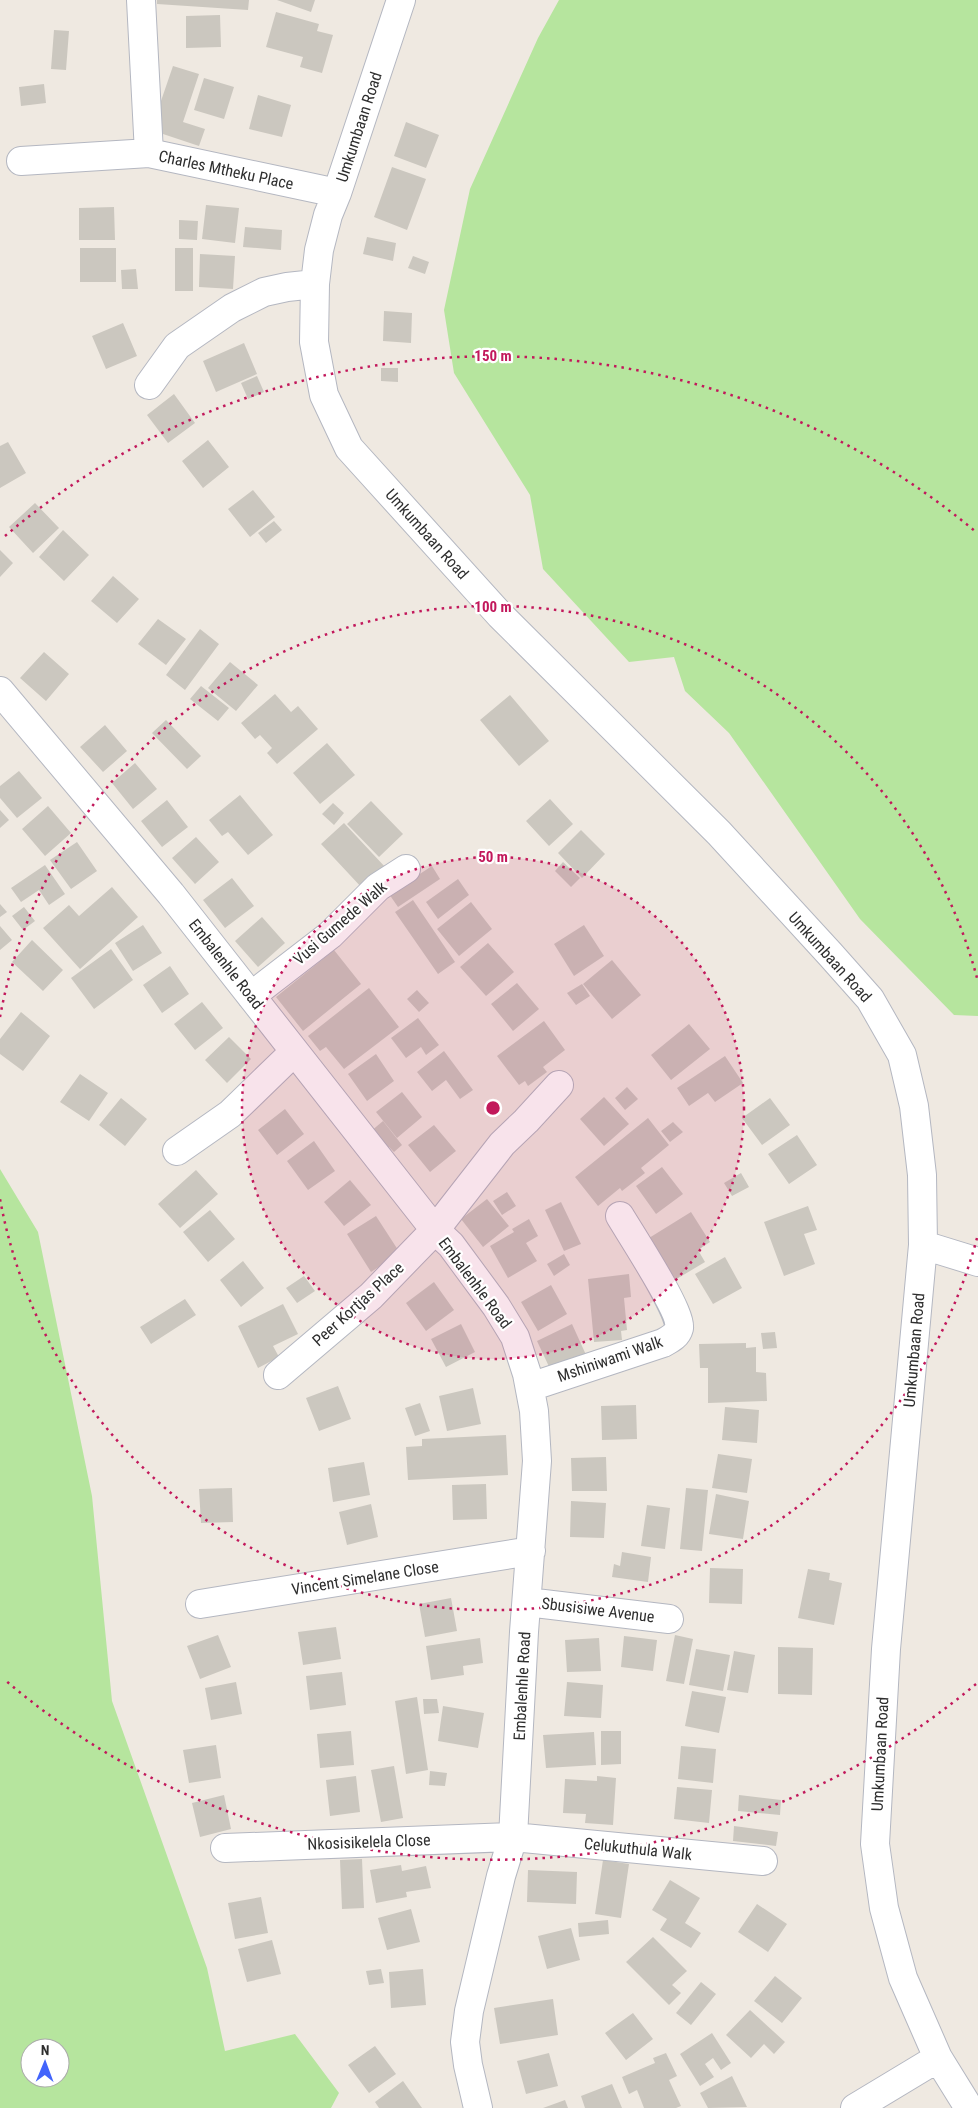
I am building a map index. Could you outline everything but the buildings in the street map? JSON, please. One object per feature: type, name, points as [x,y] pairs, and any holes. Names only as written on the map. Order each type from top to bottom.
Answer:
[{"type":"street","name":"Charles Mtheku Place","points":[[141,0],[149,154],[337,194]]},
{"type":"street","name":"Umkumbaan Road","points":[[401,0],[337,194],[328,215],[319,250],[315,284],[314,342],[324,395],[349,448],[500,615],[719,833],[870,999],[902,1055],[914,1106],[922,1175],[923,1245],[886,1649],[874,1844],[884,1908],[903,1978],[938,2058],[969,2108]]},
{"type":"street","points":[[21,161],[149,154]]},
{"type":"street","points":[[148,385],[177,346],[232,308],[264,292],[315,284]]},
{"type":"street","name":"Embalenhle Road","points":[[0,691],[171,894],[435,1230],[456,1252],[496,1306],[515,1336],[530,1387],[534,1411],[537,1461],[514,1836],[501,1876],[469,2011],[466,2050],[478,2108]]},
{"type":"street","name":"Vusi Gumede Walk","points":[[251,996],[330,935],[378,888],[406,869]]},
{"type":"street","points":[[177,1151],[230,1114],[294,1052]]},
{"type":"street","name":"Peer Kortjas Place","points":[[278,1375],[371,1296],[435,1230],[502,1144],[526,1121],[558,1085]]},
{"type":"street","name":"Mshiniwami Walk","points":[[530,1387],[663,1343],[674,1337],[679,1330],[679,1323],[670,1304],[620,1216]]},
{"type":"street","points":[[923,1245],[978,1262]]},
{"type":"street","name":"Vincent Simelane Close","points":[[200,1604],[530,1551]]},
{"type":"street","name":"Sbusisiwe Avenue","points":[[527,1602],[669,1619]]},
{"type":"street","name":"Nkosisikelela Close","points":[[225,1848],[514,1836]]},
{"type":"street","name":"Celukuthula Walk","points":[[514,1836],[763,1861]]},
{"type":"street","points":[[855,2108],[938,2058]]},
{"type":"green space","points":[[559,0],[978,0],[978,1016],[954,1015],[860,919],[729,733],[685,691],[674,657],[629,662],[543,569],[530,495],[454,373],[444,310],[470,189],[538,38]]},
{"type":"green space","points":[[0,1169],[38,1232],[92,1496],[112,1701],[207,1968],[225,2051],[295,2034],[339,2093],[331,2108],[0,2108]]}]
